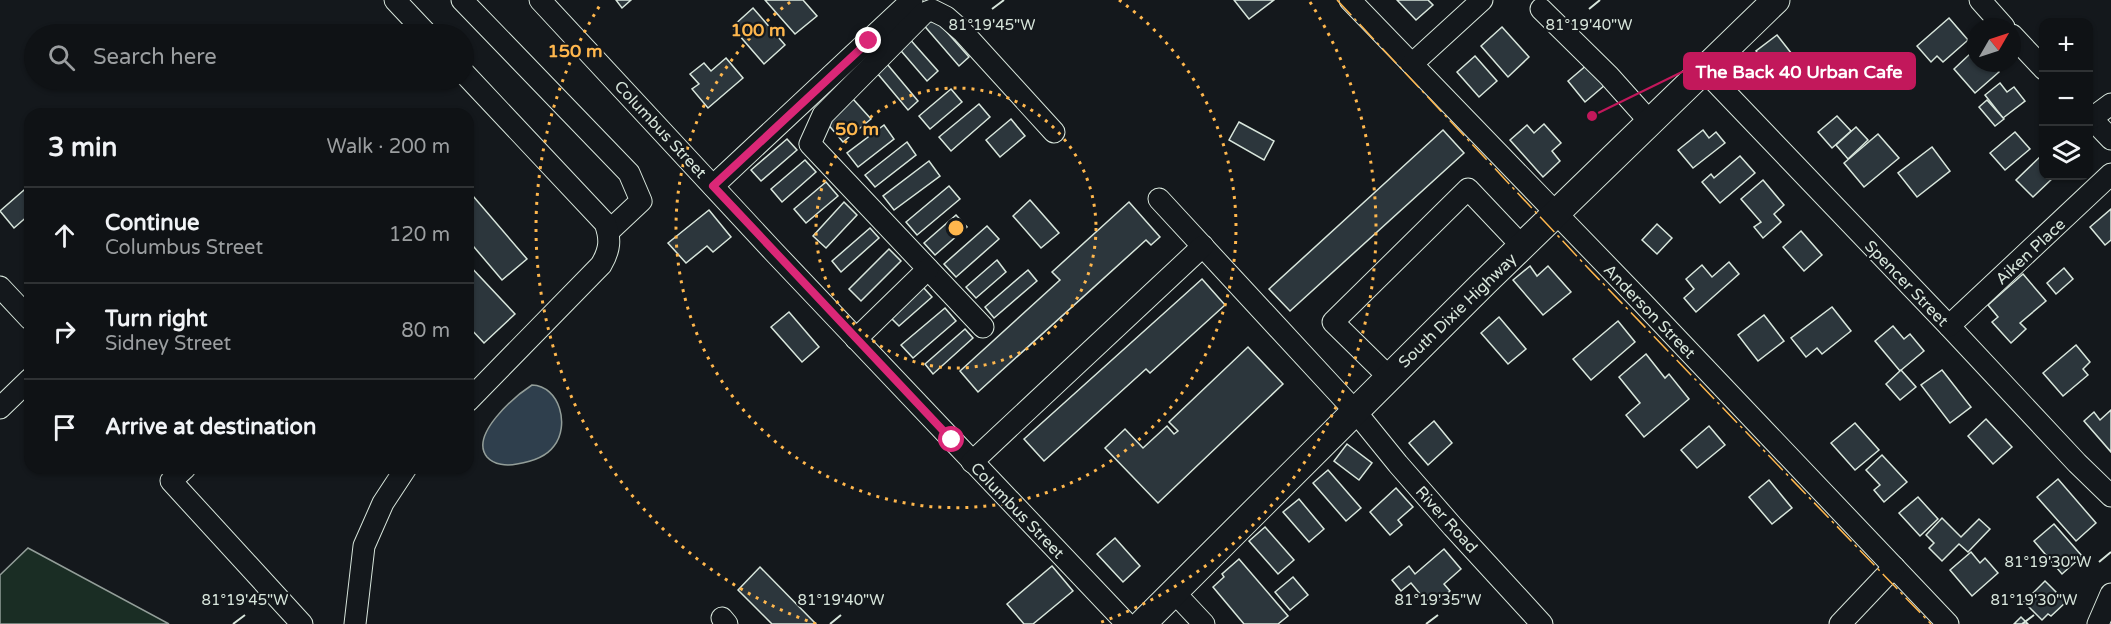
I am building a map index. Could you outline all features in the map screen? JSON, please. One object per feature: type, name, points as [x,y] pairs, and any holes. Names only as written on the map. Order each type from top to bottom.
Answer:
[{"type":"main road","name":"South Dixie Highway","points":[[1142,624],[1522,246],[1776,0]]},
{"type":"street","points":[[395,0],[418,24]]},
{"type":"street","points":[[462,0],[629,173],[641,201],[608,232]]},
{"type":"street","name":"Columbus Street","points":[[540,0],[856,339],[1127,624]]},
{"type":"street","points":[[713,186],[912,0]]},
{"type":"street","name":"Anderson Street","points":[[1350,0],[1948,624]]},
{"type":"street","points":[[1412,64],[1482,0]]},
{"type":"street","points":[[1980,0],[1996,18]]},
{"type":"street","points":[[1541,9],[1609,76],[1651,123]]},
{"type":"street","points":[[810,144],[823,115],[924,13],[932,10],[946,17],[962,31],[1054,132]]},
{"type":"street","points":[[2021,45],[2039,65]]},
{"type":"street","name":"Spencer Street","points":[[1704,70],[2111,496]]},
{"type":"street","points":[[474,84],[597,214],[608,232],[610,244],[601,265],[474,395]]},
{"type":"street","points":[[2093,115],[2111,104]]},
{"type":"street","points":[[787,118],[983,327]]},
{"type":"street","points":[[2093,120],[2111,139]]},
{"type":"street","name":"Aiken Place","points":[[1949,326],[2111,174]]},
{"type":"street","points":[[1389,377],[1333,322],[1468,189],[1522,246]]},
{"type":"street","name":"River Road","points":[[1159,199],[1355,411],[1445,518],[1542,624]]},
{"type":"street","points":[[972,462],[1203,246]]},
{"type":"street","points":[[856,339],[928,269]]},
{"type":"street","points":[[0,287],[24,313]]},
{"type":"street","points":[[0,408],[24,385]]},
{"type":"street","points":[[179,474],[171,481],[302,624]]},
{"type":"street","points":[[355,624],[364,546],[383,503],[402,474]]},
{"type":"street","points":[[1840,624],[1894,567]]},
{"type":"street","points":[[1174,592],[1204,624]]},
{"type":"street","points":[[2098,624],[2111,594]]},
{"type":"green space","points":[[28,548],[169,624],[0,624],[0,575]]},
{"type":"water","points":[[532,385],[550,392],[560,408],[559,438],[551,450],[532,460],[509,465],[493,462],[487,457],[483,448],[489,427],[515,398]]},
{"type":"building","points":[[616,0],[631,0],[622,8]]},
{"type":"building","points":[[765,0],[803,0],[817,16],[795,34]]},
{"type":"building","points":[[1234,0],[1274,0],[1249,19]]},
{"type":"building","points":[[1397,0],[1428,0],[1433,5],[1416,20]]},
{"type":"building","points":[[753,8],[785,45],[764,64],[732,27]]},
{"type":"building","points":[[930,13],[969,57],[959,66],[921,22]]},
{"type":"building","points":[[1949,18],[1967,39],[1943,62],[1937,56],[1931,62],[1917,46]]},
{"type":"building","points":[[1502,27],[1529,57],[1508,77],[1481,46]]},
{"type":"building","points":[[1777,35],[1806,72],[1786,88],[1756,51]]},
{"type":"building","points":[[907,36],[938,71],[927,81],[896,45]]},
{"type":"building","points":[[1475,56],[1497,81],[1479,97],[1457,72]]},
{"type":"building","points":[[1967,57],[1967,72],[1999,72],[1975,93],[1954,69]]},
{"type":"building","points":[[726,58],[743,78],[708,108],[692,89],[699,84],[690,74],[704,63],[711,71]]},
{"type":"building","points":[[882,58],[918,101],[908,110],[872,67]]},
{"type":"building","points":[[1588,64],[1605,85],[1585,102],[1568,81]]},
{"type":"building","points":[[2000,83],[2007,92],[2014,87],[2025,101],[2003,118],[1985,95]]},
{"type":"building","points":[[951,89],[962,102],[930,129],[919,116]]},
{"type":"building","points":[[853,99],[871,119],[843,142],[826,122]]},
{"type":"building","points":[[1987,100],[2004,119],[1995,126],[1979,107]]},
{"type":"building","points":[[979,104],[990,117],[951,151],[939,137]]},
{"type":"building","points":[[1837,116],[1851,131],[1832,148],[1818,132]]},
{"type":"building","points":[[1011,119],[1025,136],[1000,157],[986,140]]},
{"type":"building","points":[[1239,122],[1274,141],[1264,160],[1229,140]]},
{"type":"building","points":[[1544,124],[1561,143],[1552,151],[1560,161],[1543,177],[1510,140],[1527,125],[1534,133]]},
{"type":"building","points":[[884,125],[894,139],[858,167],[847,153]]},
{"type":"building","points":[[1856,127],[1868,140],[1848,159],[1836,145]]},
{"type":"building","points":[[1443,130],[1464,153],[1290,311],[1269,289]]},
{"type":"building","points":[[1703,130],[1709,138],[1716,132],[1725,143],[1693,168],[1678,150]]},
{"type":"building","points":[[2015,132],[2030,149],[2005,170],[1990,153]]},
{"type":"building","points":[[1878,134],[1899,158],[1864,187],[1844,163]]},
{"type":"building","points":[[787,139],[797,150],[761,181],[751,170]]},
{"type":"building","points":[[907,142],[916,155],[875,187],[865,175]]},
{"type":"building","points":[[1932,147],[1950,171],[1917,197],[1898,173]]},
{"type":"building","points":[[1740,156],[1755,173],[1720,203],[1702,182],[1711,174],[1714,178]]},
{"type":"building","points":[[2039,158],[2039,180],[2051,180],[2033,197],[2016,180]]},
{"type":"building","points":[[805,160],[816,172],[782,202],[771,189]]},
{"type":"building","points":[[929,161],[940,176],[894,210],[883,196]]},
{"type":"building","points":[[1763,180],[1784,205],[1774,214],[1781,222],[1763,238],[1754,227],[1761,222],[1741,199]]},
{"type":"building","points":[[826,182],[838,196],[806,223],[794,209]]},
{"type":"building","points":[[949,186],[960,199],[917,235],[906,222]]},
{"type":"building","points":[[24,190],[24,219],[14,228],[0,211]]},
{"type":"building","points":[[474,197],[527,259],[502,280],[474,247]]},
{"type":"building","points":[[1030,200],[1059,233],[1041,248],[1013,216]]},
{"type":"building","points":[[844,202],[857,215],[826,248],[813,236]]},
{"type":"building","points":[[1129,202],[1160,237],[1151,245],[1146,240],[978,392],[960,371],[1060,280],[1052,272]]},
{"type":"building","points":[[2111,209],[2111,240],[2105,245],[2090,227]]},
{"type":"building","points":[[709,210],[731,237],[713,252],[707,246],[686,263],[668,243]]},
{"type":"building","points":[[956,215],[967,227],[935,255],[924,243]]},
{"type":"building","points":[[1657,224],[1672,238],[1657,254],[1642,240]]},
{"type":"building","points":[[987,226],[999,239],[956,277],[944,264]]},
{"type":"building","points":[[870,228],[879,238],[841,272],[832,261]]},
{"type":"building","points":[[1801,231],[1822,255],[1804,271],[1783,247]]},
{"type":"building","points":[[889,249],[901,261],[861,301],[849,289]]},
{"type":"building","points":[[997,260],[1006,272],[976,298],[966,287]]},
{"type":"building","points":[[1729,262],[1739,274],[1696,312],[1684,298],[1694,289],[1686,279],[1702,265],[1712,277]]},
{"type":"building","points":[[1530,266],[1537,276],[1548,266],[1571,292],[1543,315],[1513,280]]},
{"type":"building","points":[[2064,268],[2073,279],[2056,294],[2047,283]]},
{"type":"building","points":[[474,270],[515,314],[484,343],[474,332]]},
{"type":"building","points":[[1028,270],[1037,281],[994,318],[985,307]]},
{"type":"building","points":[[2023,274],[2046,301],[2020,323],[2026,329],[2011,343],[1992,322],[1998,317],[1988,305]]},
{"type":"building","points":[[1202,279],[1225,305],[1150,373],[1146,369],[1044,461],[1024,439]]},
{"type":"building","points":[[923,287],[932,297],[899,326],[889,316]]},
{"type":"building","points":[[1832,307],[1851,331],[1822,354],[1817,348],[1806,357],[1791,338]]},
{"type":"building","points":[[945,308],[956,321],[913,358],[901,345]]},
{"type":"building","points":[[789,312],[819,347],[802,362],[771,327]]},
{"type":"building","points":[[1764,315],[1784,341],[1758,361],[1738,335]]},
{"type":"building","points":[[1499,317],[1526,349],[1508,364],[1481,333]]},
{"type":"building","points":[[1618,321],[1635,342],[1591,380],[1573,359]]},
{"type":"building","points":[[1893,326],[1904,339],[1910,334],[1924,351],[1900,371],[1875,341]]},
{"type":"building","points":[[965,329],[973,338],[933,374],[925,364]]},
{"type":"building","points":[[2076,345],[2090,362],[2083,369],[2088,375],[2063,396],[2043,373]]},
{"type":"building","points":[[1248,347],[1283,384],[1158,503],[1105,448],[1125,429],[1143,448],[1167,426],[1174,434],[1178,431],[1169,422]]},
{"type":"building","points":[[1646,354],[1665,378],[1669,374],[1689,399],[1644,437],[1626,415],[1640,403],[1619,377]]},
{"type":"building","points":[[1901,370],[1916,387],[1900,400],[1886,384]]},
{"type":"building","points":[[1942,370],[1971,407],[1950,423],[1921,385]]},
{"type":"building","points":[[2111,410],[2111,452],[2084,421],[2094,412],[2100,420]]},
{"type":"building","points":[[1986,419],[2012,447],[1993,464],[1968,436]]},
{"type":"building","points":[[1434,421],[1452,443],[1428,465],[1409,443]]},
{"type":"building","points":[[1855,423],[1879,450],[1855,470],[1831,443]]},
{"type":"building","points":[[1709,426],[1725,445],[1697,468],[1681,450]]},
{"type":"building","points":[[1347,444],[1372,463],[1359,480],[1334,461]]},
{"type":"building","points":[[1882,455],[1907,482],[1884,502],[1874,490],[1880,485],[1866,470]]},
{"type":"building","points":[[1328,470],[1361,508],[1346,521],[1313,483]]},
{"type":"building","points":[[2058,479],[2096,523],[2076,541],[2037,497]]},
{"type":"building","points":[[1769,480],[1792,508],[1772,524],[1749,497]]},
{"type":"building","points":[[1396,488],[1413,507],[1398,520],[1402,525],[1390,535],[1370,512]]},
{"type":"building","points":[[1918,497],[1938,519],[1920,536],[1899,513]]},
{"type":"building","points":[[1299,499],[1324,529],[1309,542],[1283,512]]},
{"type":"building","points":[[1942,518],[1961,537],[1979,519],[1990,529],[1968,552],[1959,544],[1942,561],[1929,548],[1934,543],[1926,535]]},
{"type":"building","points":[[2054,524],[2082,556],[2062,574],[2034,541]]},
{"type":"building","points":[[1265,527],[1294,560],[1278,574],[1249,541]]},
{"type":"building","points":[[1115,538],[1140,566],[1123,582],[1097,554]]},
{"type":"building","points":[[1444,549],[1461,569],[1444,584],[1450,591],[1439,600],[1434,594],[1426,601],[1411,583],[1401,591],[1392,580],[1409,566],[1415,574]]},
{"type":"building","points":[[1971,552],[1980,563],[1985,558],[1998,573],[1972,596],[1950,570]]},
{"type":"building","points":[[1239,559],[1288,616],[1278,624],[1244,624],[1213,587],[1224,577],[1222,574]]},
{"type":"building","points":[[1052,566],[1073,591],[1033,624],[1024,624],[1007,604]]},
{"type":"building","points":[[760,567],[816,624],[772,624],[738,590]]},
{"type":"building","points":[[1293,577],[1308,595],[1290,610],[1275,592]]},
{"type":"building","points":[[2045,581],[2066,602],[2051,616],[2048,614],[2042,620],[2024,602]]},
{"type":"building","points":[[2021,617],[2028,624],[2014,624]]},
{"type":"power","points":[[1337,0],[1588,268],[1931,624]]},
{"type":"place","name":"The Back 40 Urban Cafe","points":[[1592,116]]},
{"type":"route","points":[[869,41],[713,186],[952,440]]}]
